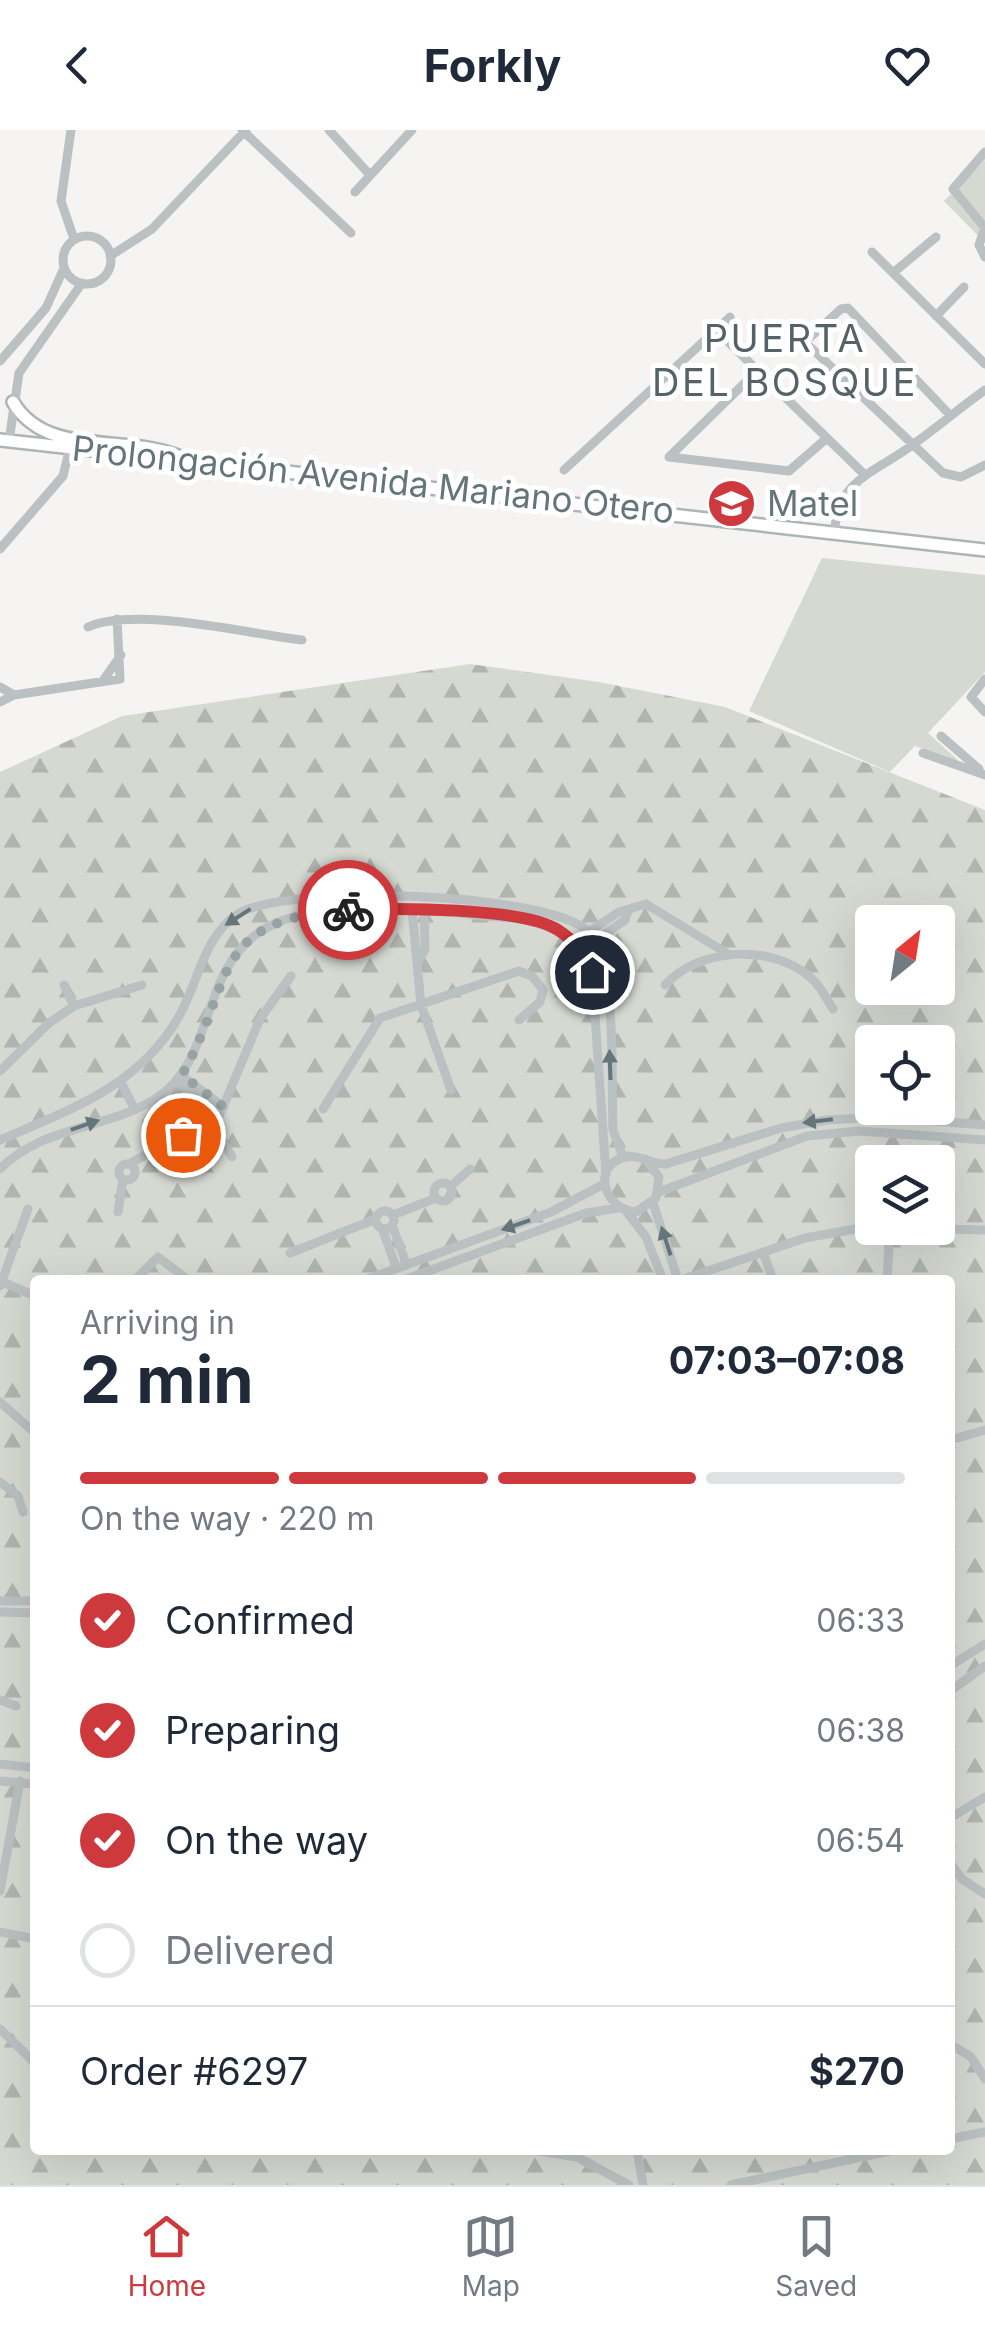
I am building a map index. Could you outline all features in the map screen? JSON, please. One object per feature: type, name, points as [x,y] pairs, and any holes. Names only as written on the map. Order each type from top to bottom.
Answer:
[{"type":"street","points":[[72,130],[61,202],[74,239]]},
{"type":"street","points":[[329,130],[370,175]]},
{"type":"street","points":[[392,130],[402,140]]},
{"type":"street","points":[[355,192],[412,130]]},
{"type":"street","points":[[4,440],[13,398],[32,350],[82,283],[105,275],[110,256],[152,229],[244,131],[351,233]]},
{"type":"street","points":[[985,152],[953,189],[985,228],[979,245],[985,257]]},
{"type":"street","points":[[892,273],[936,236]]},
{"type":"street","points":[[0,362],[51,300],[64,268],[65,249],[74,239],[96,238],[110,256]]},
{"type":"street","points":[[872,252],[985,364]]},
{"type":"street","points":[[64,268],[82,283]]},
{"type":"street","points":[[936,316],[964,287]]},
{"type":"street","points":[[950,415],[848,308],[841,309],[805,342],[912,446],[950,476],[972,475],[985,466]]},
{"type":"street","points":[[564,470],[730,317]]},
{"type":"street","points":[[35,321],[48,332]]},
{"type":"street","points":[[716,330],[864,474]]},
{"type":"street","points":[[17,338],[32,350]]},
{"type":"street","points":[[757,370],[669,457],[788,471],[827,438]]},
{"type":"street","points":[[835,532],[840,502],[864,474],[912,446],[985,390]]},
{"type":"street","points":[[1,394],[13,398],[28,422],[49,435],[160,449],[191,462]]},
{"type":"street","name":"Prolongación Avenida Mariano Otero","points":[[4,440],[985,550]]},
{"type":"street","points":[[0,549],[63,476],[70,447]]},
{"type":"street","points":[[88,627],[118,619],[302,640]]},
{"type":"street","points":[[0,702],[14,695],[102,682],[122,654],[118,619]]},
{"type":"street","points":[[985,679],[971,697],[985,712]]},
{"type":"street","points":[[0,688],[14,695]]},
{"type":"street","points":[[940,736],[985,774]]},
{"type":"street","points":[[922,754],[985,774]]},
{"type":"street","points":[[0,1140],[122,1084],[174,1026],[217,934],[248,909],[321,896],[370,893],[556,914],[593,936],[606,966],[613,1130],[622,1155],[666,1164],[781,1128],[826,1120],[884,1118],[985,1126]]},
{"type":"street","points":[[593,936],[624,920],[628,911],[648,905],[728,954],[795,967],[816,984],[833,1009]]},
{"type":"street","points":[[412,910],[421,1005],[450,1090]]},
{"type":"street","points":[[0,1169],[45,1138],[134,1108],[159,1096],[179,1078],[222,975],[252,938],[272,924],[298,916],[412,910],[540,922],[568,938],[586,960],[595,1002],[607,1196],[646,1237],[661,1275]]},
{"type":"street","points":[[418,962],[424,949],[424,910]]},
{"type":"street","points":[[702,938],[703,960]]},
{"type":"street","points":[[664,985],[684,967],[728,954]]},
{"type":"street","points":[[323,1109],[380,1018],[519,971],[532,976],[543,990],[540,1002],[519,1020]]},
{"type":"street","points":[[118,1212],[123,1180],[119,1169],[222,1110],[260,1019],[291,976]]},
{"type":"street","points":[[64,985],[74,1006]]},
{"type":"street","points":[[0,1071],[74,1006],[142,986]]},
{"type":"street","points":[[0,1052],[10,1060]]},
{"type":"street","points":[[179,1078],[222,1110]]},
{"type":"street","points":[[122,1084],[134,1108]]},
{"type":"street","points":[[210,1120],[232,1157]]},
{"type":"street","points":[[659,1192],[807,1136],[859,1132],[985,1140]]},
{"type":"street","points":[[378,1275],[564,1207],[605,1179],[614,1162],[628,1156]]},
{"type":"street","points":[[645,1160],[656,1170],[659,1192],[653,1203],[678,1275]]},
{"type":"street","points":[[290,1253],[386,1222],[436,1198],[449,1198],[450,1187],[470,1169]]},
{"type":"street","points":[[418,1275],[586,1213],[653,1203]]},
{"type":"street","points":[[28,1209],[2,1285],[30,1294]]},
{"type":"street","points":[[386,1222],[401,1265]]},
{"type":"street","points":[[695,1275],[830,1232],[855,1228]]},
{"type":"street","points":[[955,1229],[985,1230]]},
{"type":"street","points":[[887,1275],[889,1245]]},
{"type":"street","points":[[763,1252],[771,1275]]},
{"type":"street","points":[[140,1275],[158,1258],[181,1275]]},
{"type":"street","points":[[0,1402],[30,1429]]},
{"type":"street","points":[[955,1439],[985,1430]]},
{"type":"street","points":[[0,1482],[18,1496],[23,1512]]},
{"type":"street","points":[[0,1601],[30,1601]]},
{"type":"street","points":[[0,1612],[30,1613]]},
{"type":"street","points":[[955,1663],[985,1644]]},
{"type":"street","points":[[965,1657],[974,1673]]},
{"type":"street","points":[[955,1686],[985,1666]]},
{"type":"street","points":[[0,1700],[16,1706]]},
{"type":"street","points":[[0,1764],[30,1767]]},
{"type":"street","points":[[0,1781],[30,1783]]},
{"type":"street","points":[[0,1892],[20,1781]]},
{"type":"street","points":[[955,1815],[985,1797]]},
{"type":"street","points":[[955,1869],[962,1879],[985,1894]]},
{"type":"street","points":[[0,1932],[30,1938]]},
{"type":"street","points":[[0,2029],[30,2058]]},
{"type":"street","points":[[955,2047],[971,2057],[985,2080]]},
{"type":"street","points":[[955,2138],[985,2132]]},
{"type":"street","points":[[564,2155],[577,2157],[630,2185]]},
{"type":"street","points":[[577,2157],[581,2155]]},
{"type":"street","points":[[637,2155],[643,2185]]},
{"type":"street","points":[[731,2185],[871,2155]]},
{"type":"green space","points":[[985,160],[985,243],[944,201]]},
{"type":"green space","points":[[822,558],[985,575],[985,672],[928,733],[959,761],[915,746],[890,772],[749,711]]},
{"type":"green space","points":[[470,664],[599,682],[725,707],[985,810],[985,2185],[0,2185],[0,772],[122,716]]},
{"type":"way so far","points":[[183,1135],[220,1114],[224,1107],[182,1075],[222,975],[252,938],[272,924],[298,916],[348,910]]},
{"type":"place","name":"Matel","points":[[732,504]]},
{"type":"district","name":"PUERTA DEL BOSQUE","points":[[785,361]]},
{"type":"route","points":[[348,910],[434,910],[540,922],[568,938],[592,972]]}]
